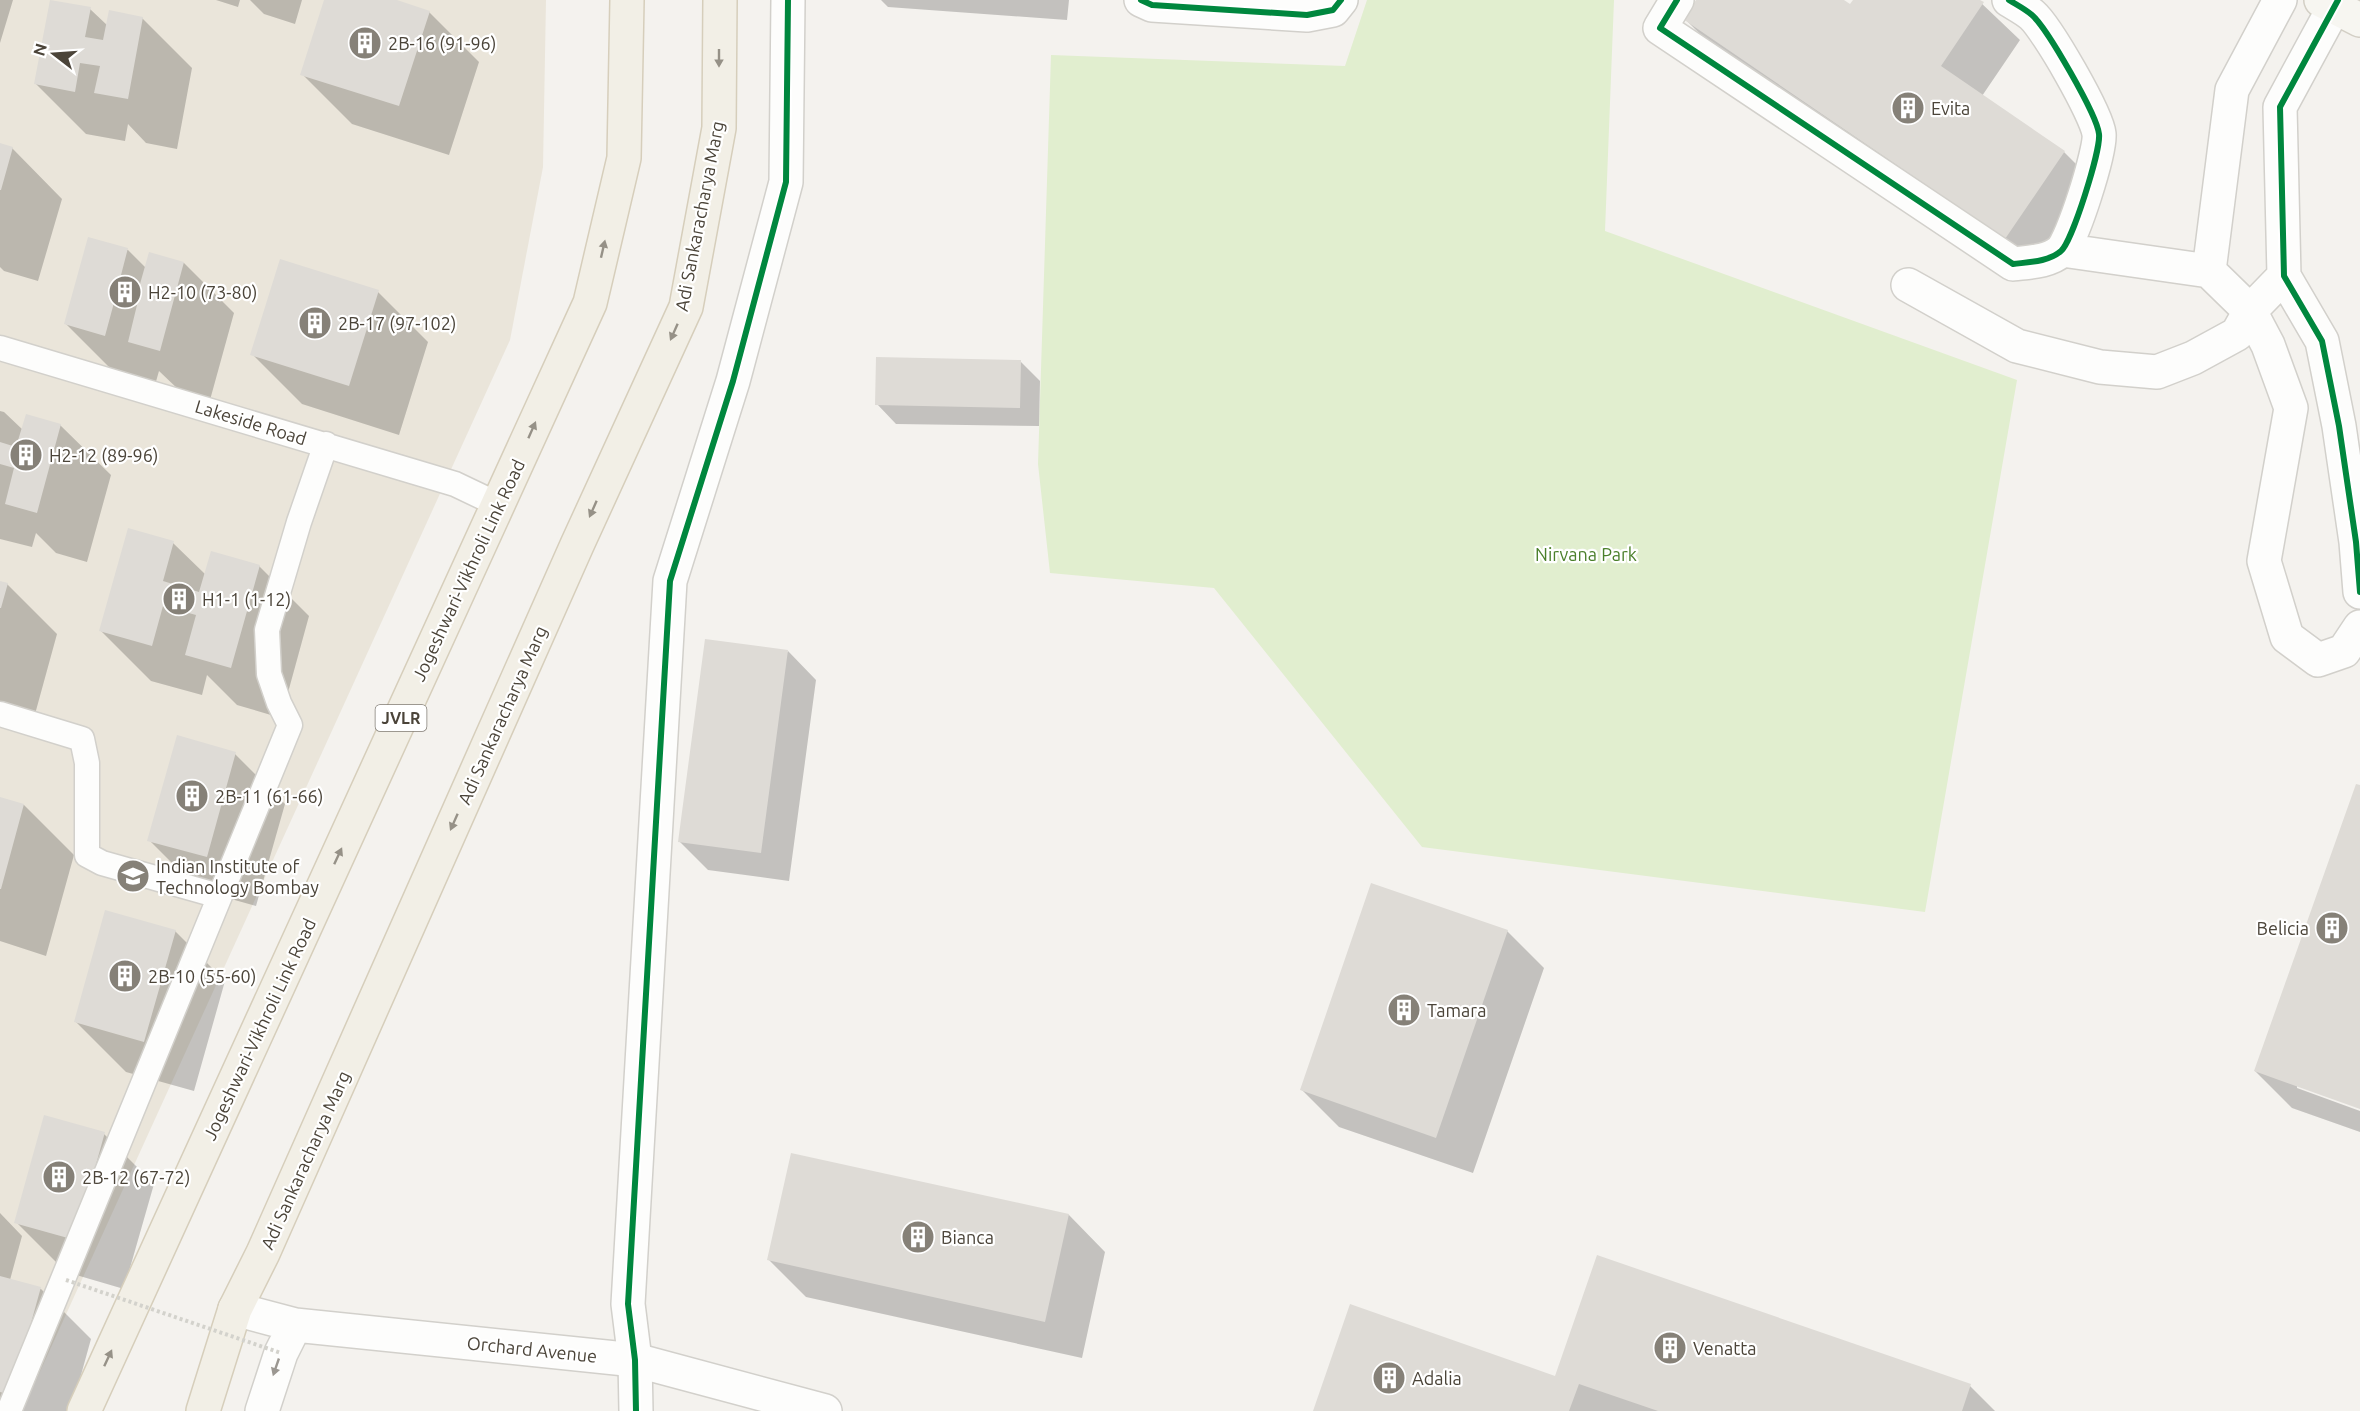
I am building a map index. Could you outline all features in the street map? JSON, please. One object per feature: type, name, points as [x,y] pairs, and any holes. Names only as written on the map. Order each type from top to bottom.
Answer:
[{"type":"main road","name":"Jogeshwari-Vikhroli Link Road","points":[[84,1411],[590,303],[624,158],[627,0]]},
{"type":"main road","name":"Adi Sankaracharya Marg","points":[[203,1411],[235,1309],[263,1253],[577,545],[686,307],[719,128],[720,0]]},
{"type":"street","points":[[636,1411],[635,1360],[628,1304],[670,581],[733,381],[786,182],[788,0]]},
{"type":"street","points":[[1141,0],[1152,5],[1307,15],[1333,10],[1341,0]]},
{"type":"street","points":[[1677,0],[1660,28],[2013,264],[2045,260],[2062,250],[2076,219],[2095,163],[2099,135],[2085,98],[2039,25],[2033,16],[2009,0]]},
{"type":"street","points":[[2209,271],[2232,90],[2280,0]]},
{"type":"street","points":[[2339,7],[2280,107],[2284,276],[2322,341],[2356,542],[2360,592]]},
{"type":"street","points":[[2240,72],[2287,94]]},
{"type":"street","points":[[2062,250],[2209,271],[2250,311],[2268,345],[2291,408],[2264,561],[2287,637],[2318,660],[2344,651],[2360,627]]},
{"type":"street","points":[[1908,285],[2018,346],[2100,367],[2157,372],[2193,358],[2237,334],[2250,311],[2284,276]]},
{"type":"street","name":"Orchard Avenue","points":[[235,1309],[288,1339],[635,1360],[825,1411]]},
{"type":"street","points":[[261,1411],[288,1339]]},
{"type":"lane","name":"Lakeside Road","points":[[0,348],[455,484],[499,505]]},
{"type":"lane","points":[[9,1411],[290,725],[279,704],[269,674],[267,630],[299,522],[326,444]]},
{"type":"lane","points":[[0,714],[82,739],[87,763],[87,855],[102,863],[219,896]]},
{"type":"path","points":[[66,1280],[288,1339]]},
{"type":"shaded area","name":"Indian Institute of Technology Bombay","points":[[0,0],[546,0],[543,167],[510,340],[22,1411],[0,1411]]},
{"type":"green space","name":"Nirvana Park","points":[[1367,0],[1614,0],[1605,231],[2017,380],[1925,912],[1422,847],[1214,588],[1050,573],[1038,464],[1051,55],[1345,66]]},
{"type":"building","points":[[50,0],[91,7],[85,37],[103,40],[109,10],[143,17],[128,99],[94,93],[100,66],[80,63],[75,92],[34,84]]},
{"type":"building","name":"2B-16 (91-96)","points":[[324,0],[397,0],[430,11],[399,106],[300,75]]},
{"type":"building","name":"Evita","points":[[1696,0],[1844,0],[1850,4],[1853,0],[1980,0],[1984,2],[1941,66],[2065,151],[2005,239],[1683,19]]},
{"type":"building","points":[[0,143],[13,147],[1,190],[0,190]]},
{"type":"building","name":"H2-10 (73-80)","points":[[88,237],[128,248],[120,279],[140,284],[149,252],[184,262],[160,351],[128,342],[137,305],[115,299],[105,336],[64,324]]},
{"type":"building","name":"2B-17 (97-102)","points":[[280,259],[379,290],[349,386],[250,355]]},
{"type":"building","points":[[876,357],[1021,360],[1020,408],[875,405]]},
{"type":"building","name":"H2-12 (89-96)","points":[[26,414],[61,424],[37,513],[5,504],[14,468],[0,464],[0,442],[16,447]]},
{"type":"building","name":"H1-1 (1-12)","points":[[128,528],[174,541],[163,581],[199,592],[211,551],[260,565],[231,668],[185,655],[196,615],[163,606],[152,646],[99,631]]},
{"type":"building","points":[[0,581],[8,583],[1,608],[0,608]]},
{"type":"building","points":[[705,639],[788,650],[761,853],[678,842]]},
{"type":"building","name":"2B-11 (61-66)","points":[[177,735],[236,752],[207,857],[147,841]]},
{"type":"building","name":"Belicia","points":[[2356,784],[2360,785],[2360,1109],[2254,1071]]},
{"type":"building","points":[[0,797],[24,804],[1,889],[0,889]]},
{"type":"building","name":"Tamara","points":[[1371,883],[1508,930],[1436,1138],[1300,1090]]},
{"type":"building","name":"2B-10 (55-60)","points":[[105,910],[176,930],[144,1042],[74,1022]]},
{"type":"building","name":"2B-12 (67-72)","points":[[44,1115],[105,1132],[75,1240],[14,1223]]},
{"type":"building","name":"Bianca","points":[[791,1153],[1069,1214],[1045,1322],[767,1260]]},
{"type":"building","points":[[1597,1255],[1971,1384],[1962,1411],[1658,1411],[1579,1384],[1569,1411],[1313,1411],[1350,1304],[1555,1376]]},
{"type":"building","points":[[0,1276],[41,1287],[11,1395],[0,1392]]},
{"type":"cycle path","points":[[636,1411],[635,1360],[628,1304],[670,581],[733,381],[786,182],[788,0]]},
{"type":"cycle path","points":[[1141,0],[1152,5],[1307,15],[1333,10],[1341,0]]},
{"type":"cycle path","points":[[1677,0],[1660,28],[2013,264],[2038,261],[2056,255],[2066,244],[2091,176],[2099,134],[2081,91],[2049,36],[2032,15],[2009,0]]},
{"type":"cycle path","points":[[2338,0],[2280,107],[2284,276],[2322,341],[2339,426],[2356,542],[2360,592]]},
{"type":"place","name":"2B-16 (91-96)","points":[[365,43]]},
{"type":"place","name":"Evita","points":[[1908,108]]},
{"type":"place","name":"H2-10 (73-80)","points":[[125,292]]},
{"type":"place","name":"2B-17 (97-102)","points":[[315,323]]},
{"type":"place","name":"H2-12 (89-96)","points":[[26,455]]},
{"type":"place","name":"H1-1 (1-12)","points":[[179,599]]},
{"type":"place","name":"2B-11 (61-66)","points":[[192,796]]},
{"type":"place","name":"Indian Institute of Technology Bombay","points":[[133,876]]},
{"type":"place","name":"Belicia","points":[[2332,928]]},
{"type":"place","name":"2B-10 (55-60)","points":[[125,976]]},
{"type":"place","name":"Tamara","points":[[1404,1010]]},
{"type":"place","name":"2B-12 (67-72)","points":[[59,1177]]},
{"type":"place","name":"Bianca","points":[[918,1237]]},
{"type":"place","name":"Venatta","points":[[1670,1348]]},
{"type":"place","name":"Adalia","points":[[1389,1378]]}]
